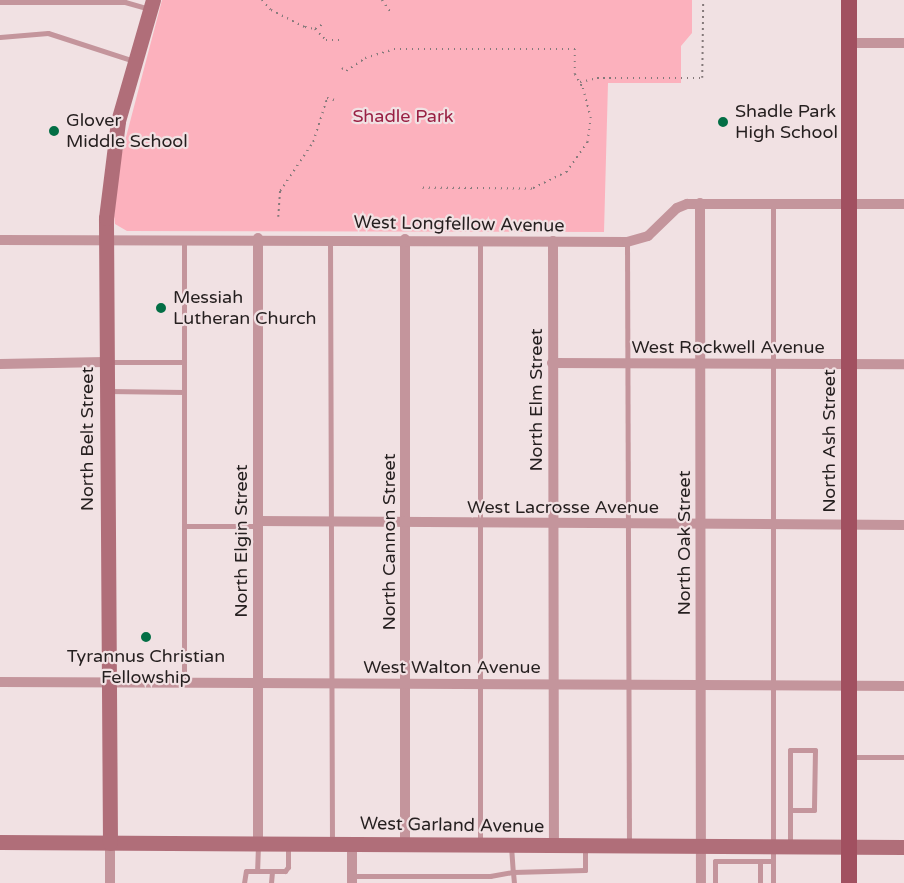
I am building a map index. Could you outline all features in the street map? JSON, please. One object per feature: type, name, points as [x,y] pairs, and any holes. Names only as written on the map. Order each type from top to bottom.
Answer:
[{"type":"main road","name":"North Ash Street","points":[[849,0],[849,883]]},
{"type":"street","name":"North Belt Street","points":[[110,883],[106,238],[110,159],[152,4]]},
{"type":"street","points":[[849,43],[904,43]]},
{"type":"street","name":"West Longfellow Avenue","points":[[0,240],[258,238],[627,242],[648,236],[677,208],[700,203],[904,204]]},
{"type":"street","name":"North Oak Street","points":[[700,203],[701,883]]},
{"type":"street","name":"North Elgin Street","points":[[258,238],[258,843]]},
{"type":"street","name":"North Cannon Street","points":[[405,239],[405,844]]},
{"type":"street","name":"North Elm Street","points":[[553,242],[554,846]]},
{"type":"street","points":[[0,364],[105,362]]},
{"type":"street","name":"West Rockwell Avenue","points":[[552,363],[904,364]]},
{"type":"street","name":"West Lacrosse Avenue","points":[[258,524],[405,522],[904,525]]},
{"type":"street","name":"West Walton Avenue","points":[[0,682],[904,686]]},
{"type":"street","name":"West Garland Avenue","points":[[0,842],[701,846],[773,854],[790,846],[904,847]]},
{"type":"street","points":[[352,844],[352,879]]},
{"type":"lane","points":[[3,2],[124,1],[152,4]]},
{"type":"lane","points":[[0,37],[48,33],[135,62]]},
{"type":"lane","points":[[772,883],[775,525],[773,204]]},
{"type":"lane","points":[[184,238],[184,683]]},
{"type":"lane","points":[[330,239],[332,844]]},
{"type":"lane","points":[[480,241],[478,684],[480,845]]},
{"type":"lane","points":[[627,242],[627,684],[630,846]]},
{"type":"lane","points":[[105,362],[184,362]]},
{"type":"lane","points":[[106,391],[184,392]]},
{"type":"lane","points":[[184,526],[258,524]]},
{"type":"lane","points":[[790,810],[814,810],[814,750],[790,750],[790,810],[790,846]]},
{"type":"lane","points":[[849,756],[904,757]]},
{"type":"lane","points":[[257,871],[258,843]]},
{"type":"lane","points":[[244,883],[246,871],[285,871],[288,867],[288,843]]},
{"type":"lane","points":[[511,845],[514,883]]},
{"type":"lane","points":[[352,879],[381,876],[490,876],[513,872],[585,870],[585,846]]},
{"type":"lane","points":[[715,883],[715,861],[760,861],[773,854]]},
{"type":"lane","points":[[760,861],[760,883]]},
{"type":"lane","points":[[272,871],[272,883]]},
{"type":"lane","points":[[381,876],[382,883]]},
{"type":"path","points":[[262,0],[271,10],[315,29],[326,40],[339,40]]},
{"type":"path","points":[[382,0],[390,11]]},
{"type":"path","points":[[580,82],[597,78],[702,78],[703,0]]},
{"type":"path","points":[[315,29],[323,24]]},
{"type":"path","points":[[342,68],[346,71],[365,58],[394,49],[574,49],[575,74],[580,82],[591,117],[588,142],[576,163],[557,180],[532,189],[419,188]]},
{"type":"path","points":[[278,217],[279,191],[313,142],[327,98],[335,100]]},
{"type":"green space","name":"Shadle Park","points":[[162,0],[692,0],[692,33],[681,46],[681,83],[608,83],[604,232],[127,231],[115,224],[114,216],[120,160]]},
{"type":"place","name":"Shadle Park High School","points":[[723,122]]},
{"type":"place","name":"Glover Middle School","points":[[54,131]]},
{"type":"place","name":"Messiah Lutheran Church","points":[[161,308]]},
{"type":"place","name":"Tyrannus Christian Fellowship","points":[[146,637]]}]
